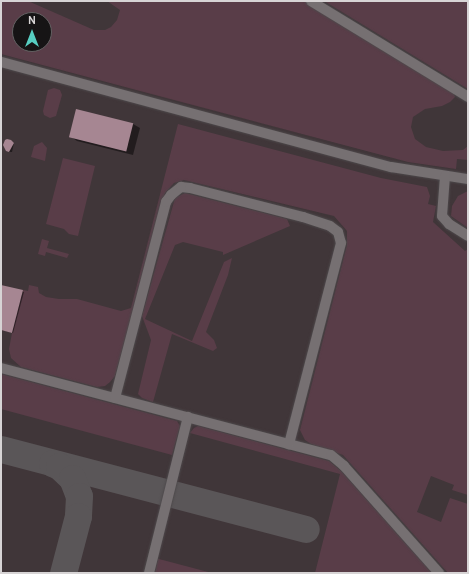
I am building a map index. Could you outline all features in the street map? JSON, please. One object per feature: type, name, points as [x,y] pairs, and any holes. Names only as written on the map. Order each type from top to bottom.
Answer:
[{"type":"street","points":[[311,1],[468,97]]},
{"type":"street","points":[[1,62],[376,163],[468,179]]},
{"type":"street","points":[[445,176],[442,216],[449,224],[468,236]]},
{"type":"street","points":[[115,398],[166,202],[171,195],[180,188],[190,188],[303,217],[334,229],[338,232],[341,243],[289,444]]},
{"type":"street","points":[[1,368],[331,455],[339,461],[440,573]]},
{"type":"street","points":[[149,573],[188,418]]},
{"type":"shaded area","points":[[1,1],[468,1],[468,573],[1,573]]},
{"type":"shaded area","points":[[1,1],[28,1],[94,30],[105,30],[111,27],[117,20],[120,10],[107,1],[305,1],[453,92],[455,97],[450,102],[442,106],[425,109],[413,117],[411,127],[415,139],[426,147],[443,151],[463,150],[468,146],[468,160],[457,159],[456,169],[408,162],[1,54]]},
{"type":"shaded area","points":[[324,1],[468,1],[468,89]]},
{"type":"shaded area","points":[[54,88],[60,90],[62,95],[56,116],[50,118],[44,115],[43,111],[48,90]]},
{"type":"shaded area","points":[[178,124],[381,178],[427,187],[430,196],[428,204],[436,206],[433,222],[465,251],[468,249],[468,495],[452,490],[454,485],[431,476],[417,512],[441,522],[450,498],[468,504],[468,573],[448,573],[343,455],[311,444],[305,440],[300,430],[347,245],[347,231],[334,216],[184,180],[174,183],[165,193],[115,376],[110,382],[105,386],[97,387],[21,367],[11,358],[9,349],[12,333],[23,290],[28,291],[29,285],[38,287],[39,293],[46,297],[77,299],[121,311],[131,308]]},
{"type":"shaded area","points":[[42,142],[47,148],[45,161],[31,157],[34,146]]},
{"type":"shaded area","points":[[63,158],[95,166],[78,236],[69,234],[64,229],[46,224]]},
{"type":"shaded area","points":[[468,191],[468,228],[451,216],[452,206],[458,196]]},
{"type":"shaded area","points":[[185,193],[287,219],[290,226],[223,255],[223,252],[183,242],[175,245],[145,319],[192,341],[224,262],[232,258],[228,275],[206,332],[214,340],[217,348],[213,351],[172,334],[153,402],[142,398],[138,394],[151,340],[142,316],[175,198]]},
{"type":"shaded area","points":[[42,239],[49,241],[47,248],[69,254],[67,258],[46,252],[45,256],[38,254]]},
{"type":"shaded area","points":[[1,374],[177,421],[180,426],[172,455],[1,409]]},
{"type":"shaded area","points":[[198,426],[329,461],[341,471],[432,573],[315,573],[340,474],[190,433]]},
{"type":"shaded area","points":[[159,559],[212,573],[155,573]]},
{"type":"building","points":[[76,109],[133,123],[126,151],[69,137]]},
{"type":"building","points":[[7,139],[14,143],[9,152],[6,151],[3,145]]},
{"type":"building","points":[[1,285],[23,290],[12,333],[1,330]]},
{"type":"taxiway","points":[[1,449],[306,529]]},
{"type":"taxiway","points":[[52,463],[59,466],[72,478],[79,496],[78,516],[63,573]]}]
